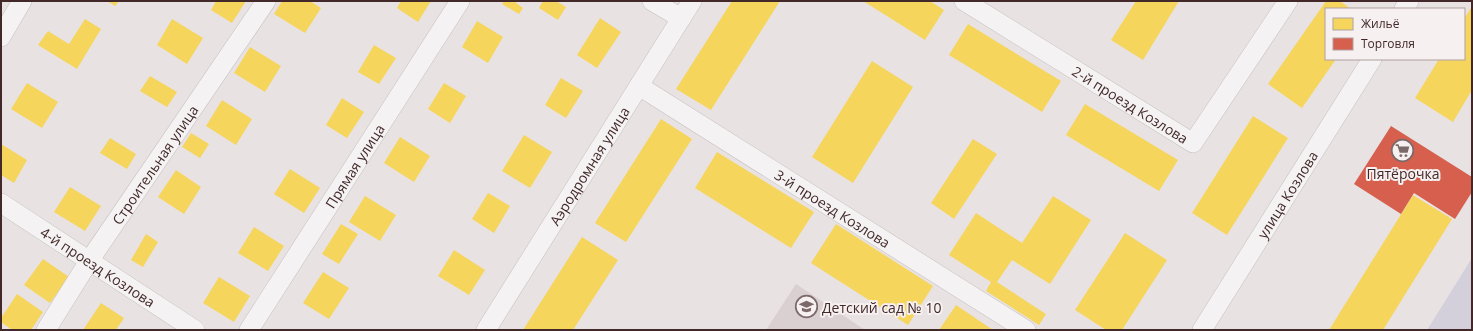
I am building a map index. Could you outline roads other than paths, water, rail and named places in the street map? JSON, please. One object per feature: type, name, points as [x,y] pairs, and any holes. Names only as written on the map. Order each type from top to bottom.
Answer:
[{"type":"street","points":[[1,38],[22,1]]},
{"type":"street","name":"Строительная улица","points":[[46,330],[89,261],[266,1]]},
{"type":"street","name":"Прямая улица","points":[[249,330],[460,1]]},
{"type":"street","points":[[652,1],[681,18]]},
{"type":"street","name":"Аэродромная улица","points":[[486,330],[692,1]]},
{"type":"street","name":"2-й проезд Козлова","points":[[964,1],[1193,143],[1288,1]]},
{"type":"street","name":"улица Козлова","points":[[1202,330],[1371,60]]},
{"type":"street","name":"3-й проезд Козлова","points":[[639,86],[1026,330]]},
{"type":"street","name":"4-й проезд Козлова","points":[[1,203],[195,330]]},
{"type":"place","name":"Пятёрочка","points":[[1403,151]]},
{"type":"place","name":"Детский сад № 10","points":[[806,307]]}]
